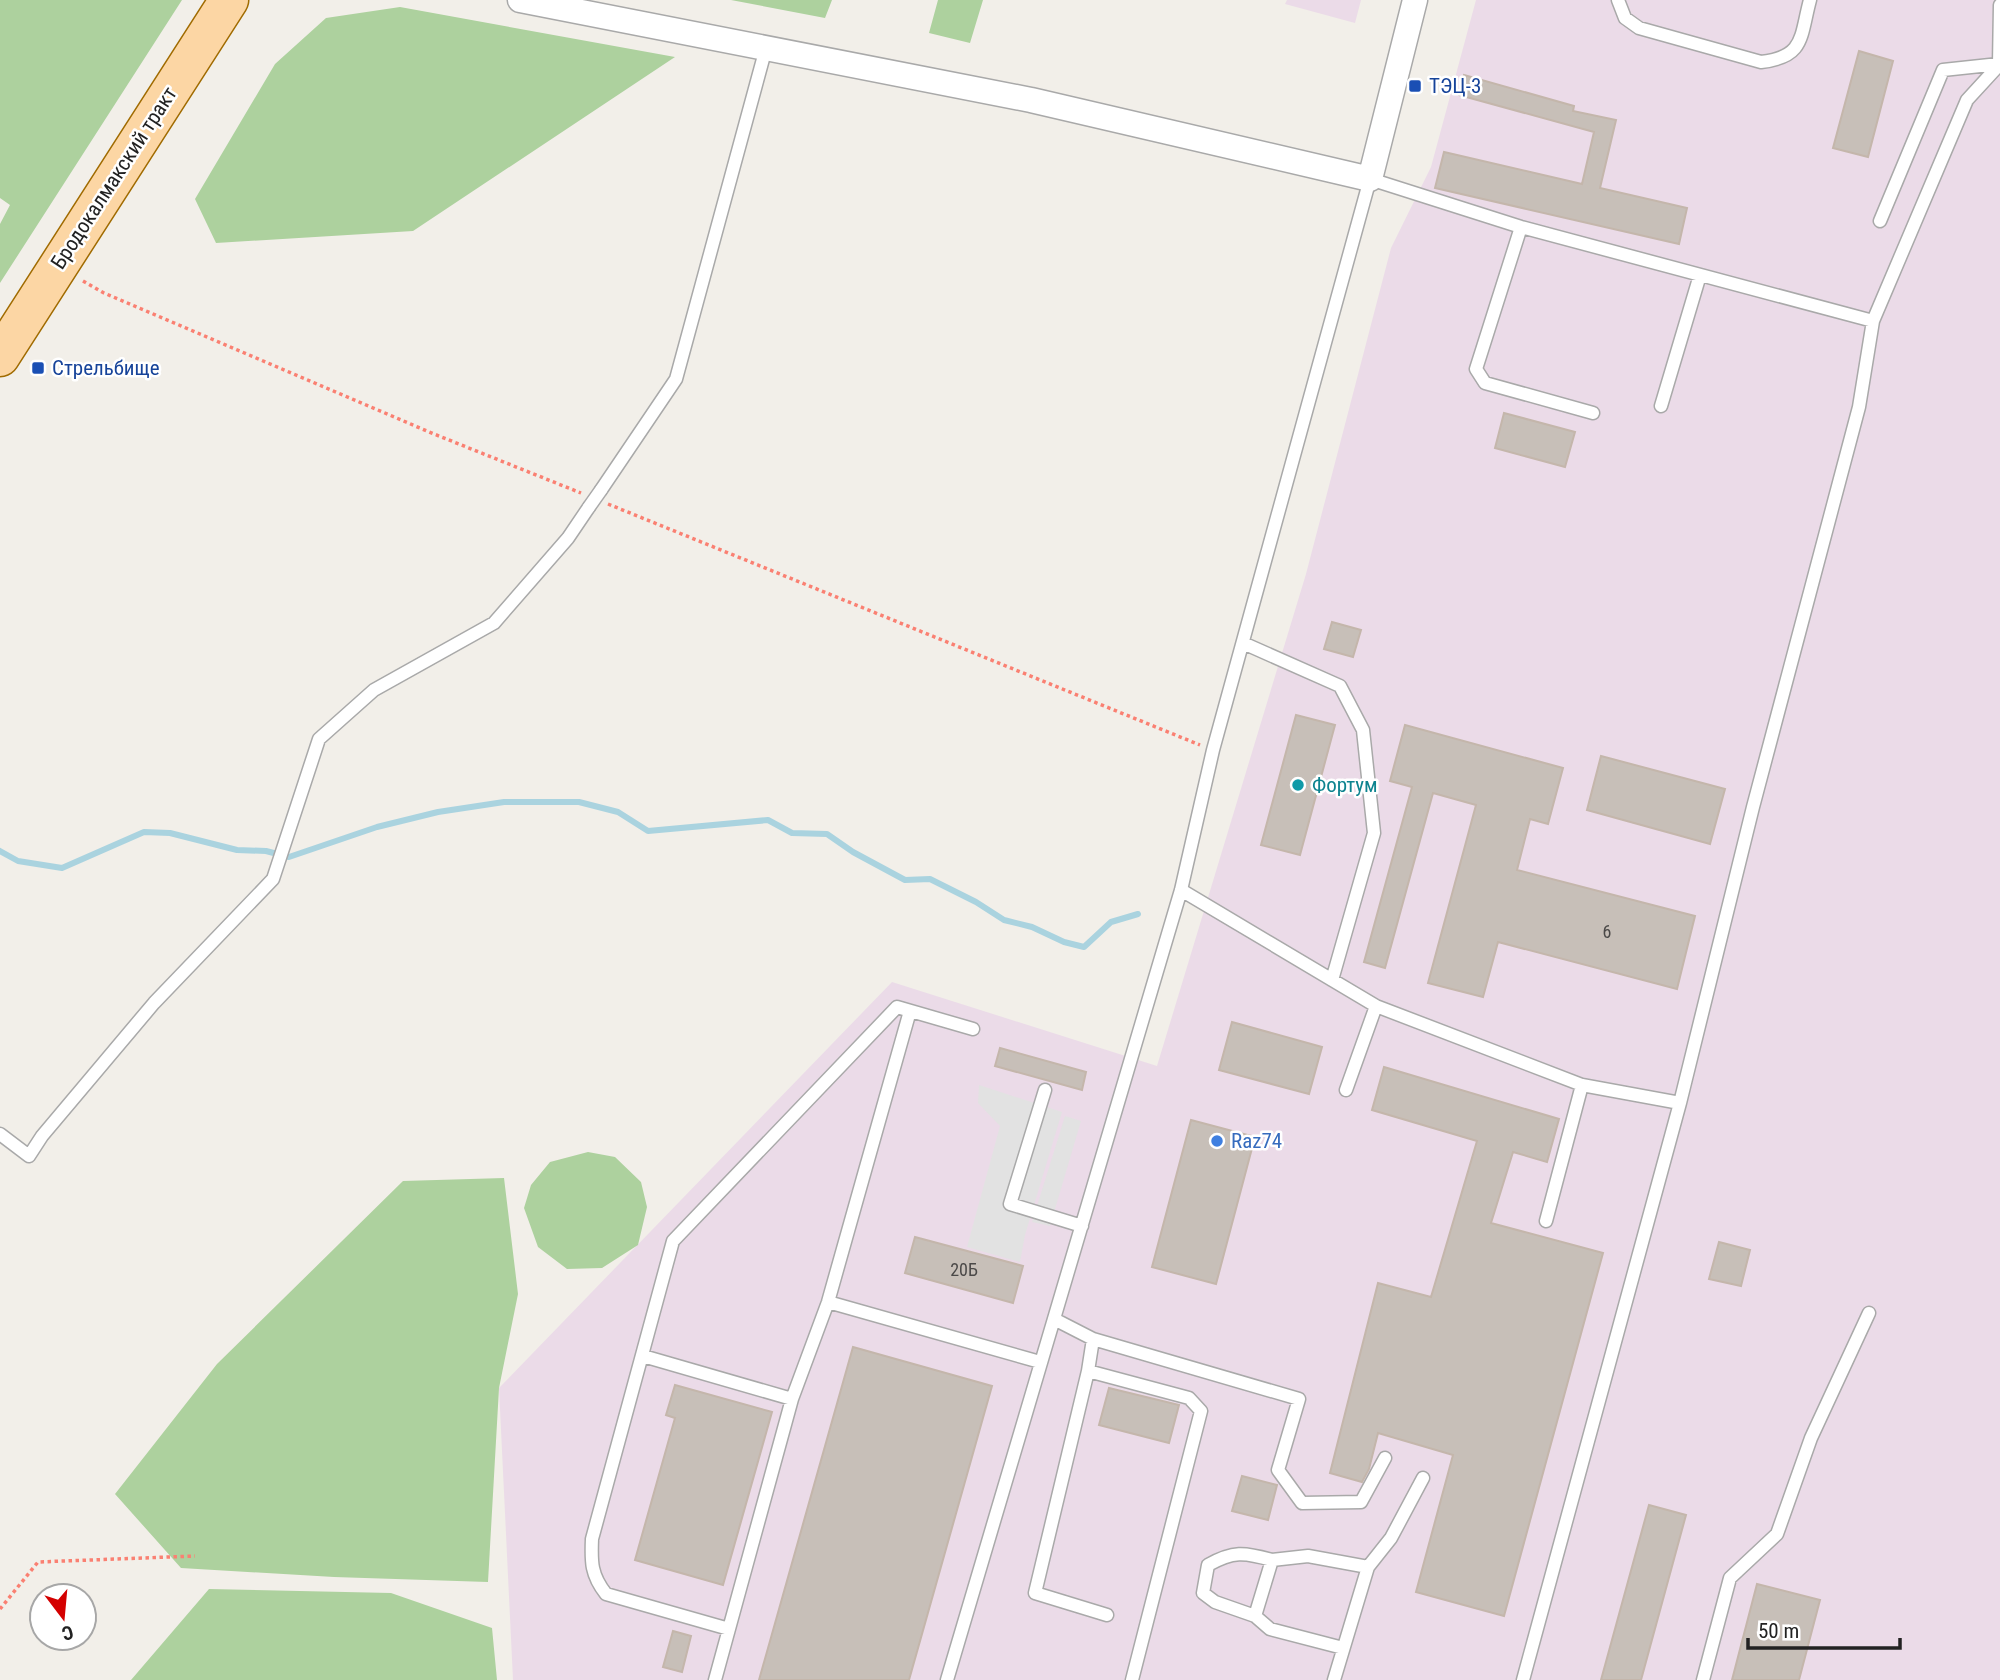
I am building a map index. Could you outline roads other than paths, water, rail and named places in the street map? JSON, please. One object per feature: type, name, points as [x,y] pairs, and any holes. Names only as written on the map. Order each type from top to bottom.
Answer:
[{"type":"main road","name":"Бродокалмакский тракт","points":[[0,357],[229,0]]},
{"type":"street","points":[[520,0],[1031,100],[1370,179],[1415,0]]},
{"type":"lane","points":[[1618,0],[1625,18],[1639,28],[1760,62],[1789,56],[1797,46],[1810,0]]},
{"type":"lane","points":[[1523,1680],[1680,1103],[1753,807],[1859,407],[1873,321],[1967,100],[2000,64],[2000,5]]},
{"type":"lane","points":[[0,1134],[29,1156],[42,1136],[154,1003],[273,879],[319,739],[374,690],[494,623],[568,538],[676,379],[766,48]]},
{"type":"lane","points":[[1880,221],[1944,70],[2000,64]]},
{"type":"lane","points":[[947,1680],[1181,890],[1213,751],[1370,179],[1521,227],[1873,321]]},
{"type":"lane","points":[[1521,227],[1476,369],[1485,383],[1594,412]]},
{"type":"lane","points":[[1661,406],[1700,275]]},
{"type":"lane","points":[[1243,643],[1340,686],[1363,730],[1374,834],[1332,980]]},
{"type":"lane","points":[[1181,890],[1376,1006],[1582,1084],[1680,1103]]},
{"type":"lane","points":[[1346,1090],[1376,1006]]},
{"type":"lane","points":[[729,1629],[606,1594],[596,1581],[591,1560],[592,1539],[673,1241],[897,1007],[973,1029]]},
{"type":"lane","points":[[715,1680],[792,1398],[828,1302],[910,1011]]},
{"type":"lane","points":[[1546,1221],[1582,1084]]},
{"type":"lane","points":[[1045,1090],[1010,1204],[1082,1226]]},
{"type":"lane","points":[[828,1302],[1040,1362]]},
{"type":"lane","points":[[1703,1680],[1730,1578],[1777,1534],[1811,1438],[1869,1313]]},
{"type":"lane","points":[[1054,1319],[1093,1339],[1299,1399],[1278,1470],[1302,1503],[1361,1502],[1385,1458]]},
{"type":"lane","points":[[1093,1339],[1088,1371],[1035,1593],[1107,1615]]},
{"type":"lane","points":[[643,1356],[792,1398]]},
{"type":"lane","points":[[1088,1371],[1189,1398],[1201,1411],[1132,1680]]},
{"type":"lane","points":[[1334,1680],[1368,1567],[1391,1538],[1423,1478]]},
{"type":"lane","points":[[1343,1648],[1270,1629],[1255,1616],[1215,1602],[1203,1593],[1208,1565],[1226,1554],[1249,1553],[1272,1560],[1308,1556],[1368,1567]]},
{"type":"lane","points":[[1255,1616],[1272,1560]]},
{"type":"waterway","points":[[0,851],[18,861],[62,868],[144,832],[170,833],[237,850],[266,851],[289,857],[377,827],[438,812],[504,802],[579,802],[618,812],[648,831],[768,820],[792,833],[827,834],[853,852],[905,880],[930,879],[976,902],[1004,920],[1032,927],[1064,942],[1084,947],[1111,922],[1138,914]]},
{"type":"place","name":"ТЭЦ-3","points":[[1415,86]]},
{"type":"place","name":"Стрельбище","points":[[38,368]]},
{"type":"place","name":"Фортум","points":[[1298,785]]},
{"type":"place","name":"Raz74","points":[[1217,1141]]}]
